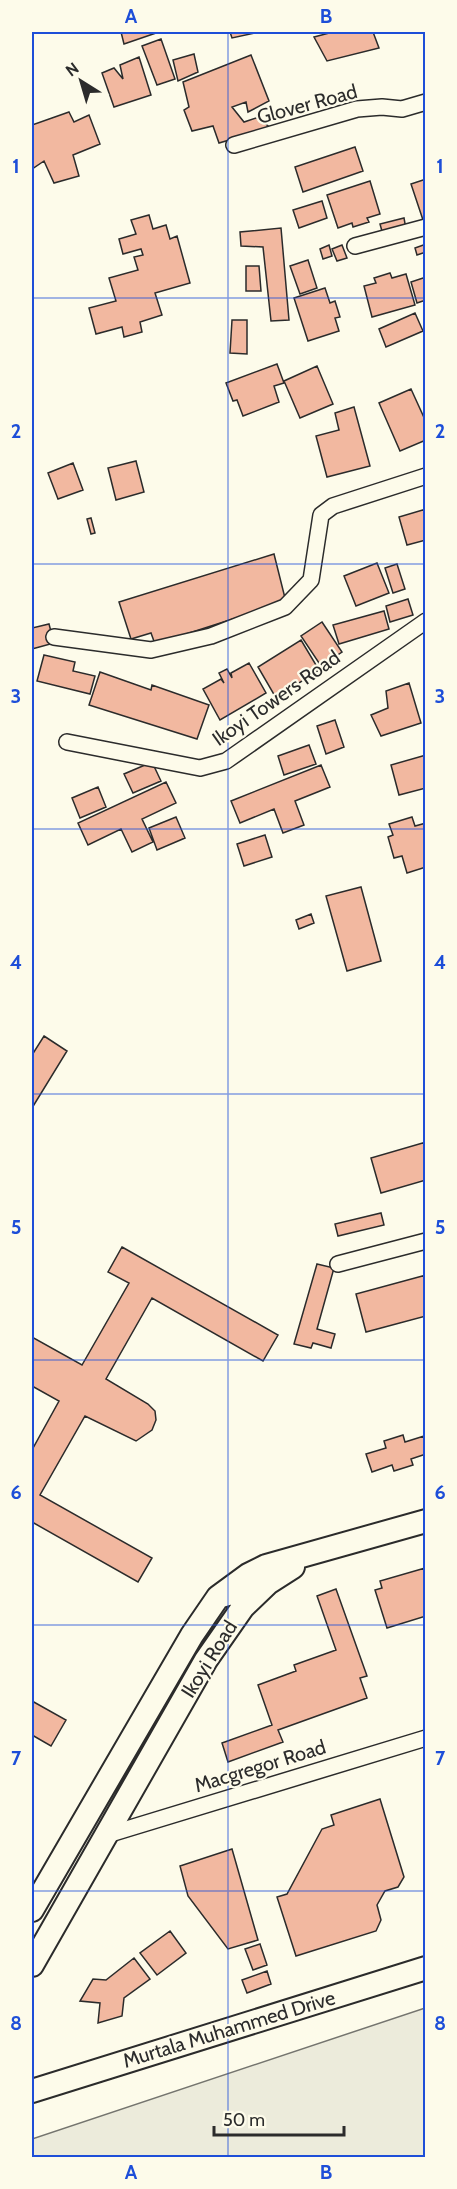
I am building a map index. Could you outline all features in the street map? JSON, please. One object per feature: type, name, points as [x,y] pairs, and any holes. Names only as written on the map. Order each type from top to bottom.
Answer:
[{"type":"main road","points":[[218,1596],[248,1575],[266,1566],[312,1555],[426,1521]]},
{"type":"main road","points":[[243,1607],[268,1583],[312,1555]]},
{"type":"main road","name":"Ikoyi Road","points":[[32,1910],[186,1644],[218,1596],[235,1592],[241,1599],[243,1607],[206,1660],[32,1965]]},
{"type":"main road","name":"Murtala Muhammed Drive","points":[[32,2091],[426,1968]]},
{"type":"street","name":"Glover Road","points":[[234,146],[357,110],[381,107],[402,109],[426,102]]},
{"type":"street","points":[[355,246],[426,227]]},
{"type":"street","points":[[54,637],[151,650],[211,636],[285,607],[310,579],[321,515],[333,506],[426,476]]},
{"type":"street","name":"Ikoyi Towers Road","points":[[67,742],[200,768],[226,761],[426,621]]},
{"type":"street","points":[[338,1264],[426,1242]]},
{"type":"street","name":"Macgregor Road","points":[[107,1835],[426,1738]]},
{"type":"shaded area","points":[[425,2008],[425,2157],[32,2157],[32,2139]]},
{"type":"building","points":[[121,32],[159,32],[124,44]]},
{"type":"building","points":[[230,32],[260,32],[232,38]]},
{"type":"building","points":[[333,32],[373,32],[379,48],[327,61],[314,37]]},
{"type":"building","points":[[161,39],[175,79],[157,85],[142,46]]},
{"type":"building","points":[[194,54],[198,72],[178,81],[173,60]]},
{"type":"building","points":[[251,55],[269,101],[248,112],[246,102],[232,107],[244,122],[259,117],[270,128],[219,143],[213,126],[192,131],[184,110],[189,107],[183,82]]},
{"type":"building","points":[[139,57],[151,95],[114,107],[102,73],[114,68],[123,79],[120,65]]},
{"type":"building","points":[[69,112],[74,122],[89,115],[100,144],[73,155],[79,176],[54,183],[44,161],[32,169],[32,125]]},
{"type":"building","points":[[355,147],[363,171],[303,192],[295,167]]},
{"type":"building","points":[[426,179],[426,219],[423,220],[411,184]]},
{"type":"building","points":[[370,181],[380,214],[367,218],[369,222],[353,227],[352,223],[338,228],[327,195]]},
{"type":"building","points":[[322,201],[327,218],[299,228],[293,210]]},
{"type":"building","points":[[149,215],[153,229],[166,225],[170,239],[177,236],[190,283],[155,293],[162,315],[140,322],[142,332],[124,337],[122,327],[96,334],[89,308],[116,301],[109,278],[138,270],[134,257],[143,255],[141,249],[123,254],[119,239],[136,234],[131,220]]},
{"type":"building","points":[[404,218],[406,229],[383,235],[380,224]]},
{"type":"building","points":[[281,228],[289,320],[271,321],[263,247],[241,246],[240,232]]},
{"type":"building","points":[[426,244],[426,252],[417,255],[415,248]]},
{"type":"building","points":[[329,245],[332,256],[323,259],[320,249]]},
{"type":"building","points":[[342,245],[347,258],[337,261],[332,249]]},
{"type":"building","points":[[308,260],[317,288],[300,294],[290,266]]},
{"type":"building","points":[[246,266],[259,266],[261,291],[246,291]]},
{"type":"building","points":[[390,273],[392,278],[406,274],[415,305],[372,317],[364,286],[376,283],[374,278]]},
{"type":"building","points":[[426,277],[426,300],[417,303],[411,282]]},
{"type":"building","points":[[325,288],[330,303],[335,301],[340,317],[335,318],[339,331],[308,341],[294,298]]},
{"type":"building","points":[[415,313],[423,331],[386,347],[379,329]]},
{"type":"building","points":[[232,320],[247,320],[247,354],[230,353]]},
{"type":"building","points":[[277,364],[284,383],[274,386],[279,402],[243,416],[237,400],[233,401],[226,383]]},
{"type":"building","points":[[317,366],[333,404],[300,418],[284,381]]},
{"type":"building","points":[[411,389],[426,422],[426,440],[400,451],[379,403]]},
{"type":"building","points":[[354,407],[370,466],[327,477],[316,436],[339,430],[335,413]]},
{"type":"building","points":[[136,461],[144,492],[116,500],[108,468]]},
{"type":"building","points":[[73,463],[83,490],[58,499],[48,473]]},
{"type":"building","points":[[426,509],[426,540],[407,545],[399,517]]},
{"type":"building","points":[[91,518],[95,533],[91,534],[87,519]]},
{"type":"building","points":[[274,554],[286,602],[155,644],[151,633],[131,639],[119,602]]},
{"type":"building","points":[[377,563],[389,593],[356,606],[344,576]]},
{"type":"building","points":[[397,564],[405,589],[393,593],[385,568]]},
{"type":"building","points":[[408,599],[413,615],[390,622],[386,606]]},
{"type":"building","points":[[384,611],[389,629],[339,644],[333,625]]},
{"type":"building","points":[[322,622],[342,652],[321,666],[301,636]]},
{"type":"building","points":[[49,624],[54,643],[32,649],[32,628]]},
{"type":"building","points":[[301,640],[319,670],[276,698],[258,667]]},
{"type":"building","points":[[44,655],[75,662],[73,671],[95,676],[90,694],[37,681]]},
{"type":"building","points":[[249,663],[266,693],[220,720],[203,689],[221,679],[224,683],[219,673],[227,669],[232,678],[231,673]]},
{"type":"building","points":[[100,672],[151,690],[152,685],[209,705],[197,739],[89,705]]},
{"type":"building","points":[[409,683],[421,723],[381,736],[371,715],[388,708],[386,691]]},
{"type":"building","points":[[335,720],[344,747],[326,754],[317,726]]},
{"type":"building","points":[[309,745],[316,764],[284,775],[278,756]]},
{"type":"building","points":[[426,755],[426,788],[399,795],[391,765]]},
{"type":"building","points":[[152,762],[161,781],[133,793],[124,774]]},
{"type":"building","points":[[321,765],[330,787],[295,801],[304,825],[283,833],[274,809],[240,823],[231,801]]},
{"type":"building","points":[[166,782],[176,803],[142,819],[153,842],[132,852],[121,829],[88,845],[78,823]]},
{"type":"building","points":[[98,787],[106,807],[80,818],[72,798]]},
{"type":"building","points":[[176,817],[185,838],[157,850],[149,828]]},
{"type":"building","points":[[412,817],[415,826],[426,823],[426,867],[407,873],[402,856],[394,858],[388,837],[393,835],[389,824]]},
{"type":"building","points":[[265,835],[272,857],[244,866],[237,844]]},
{"type":"building","points":[[361,887],[381,961],[347,971],[326,896]]},
{"type":"building","points":[[311,914],[314,923],[299,929],[296,920]]},
{"type":"building","points":[[44,1036],[67,1051],[32,1108],[32,1055]]},
{"type":"building","points":[[426,1142],[426,1180],[381,1193],[371,1158]]},
{"type":"building","points":[[381,1213],[384,1225],[338,1236],[335,1224]]},
{"type":"building","points":[[122,1247],[278,1335],[263,1361],[152,1298],[106,1379],[148,1404],[155,1411],[156,1420],[152,1430],[136,1441],[85,1416],[40,1495],[152,1558],[138,1582],[32,1522],[32,1450],[59,1401],[32,1386],[32,1337],[82,1365],[129,1283],[108,1272]]},
{"type":"building","points":[[317,1264],[334,1268],[317,1329],[335,1334],[331,1348],[313,1343],[311,1348],[294,1344]]},
{"type":"building","points":[[426,1275],[426,1316],[366,1332],[356,1294]]},
{"type":"building","points":[[403,1435],[405,1442],[424,1436],[426,1454],[411,1459],[413,1465],[394,1471],[392,1465],[372,1472],[366,1454],[386,1448],[384,1441]]},
{"type":"building","points":[[425,1568],[426,1616],[387,1628],[375,1590],[382,1588],[380,1581]]},
{"type":"building","points":[[336,1589],[367,1676],[360,1678],[367,1698],[278,1730],[283,1742],[228,1762],[222,1743],[272,1725],[258,1685],[296,1671],[294,1665],[336,1650],[317,1596]]},
{"type":"building","points":[[32,1701],[66,1720],[51,1746],[32,1735]]},
{"type":"building","points":[[380,1799],[404,1877],[398,1887],[385,1891],[377,1905],[381,1920],[376,1931],[296,1956],[277,1897],[287,1894],[322,1829],[334,1825],[331,1815]]},
{"type":"building","points":[[232,1849],[258,1940],[228,1949],[188,1896],[180,1866]]},
{"type":"building","points":[[170,1931],[186,1953],[157,1975],[140,1953]]},
{"type":"building","points":[[260,1944],[267,1965],[253,1970],[245,1949]]},
{"type":"building","points":[[134,1958],[150,1979],[124,1998],[122,2016],[98,2023],[100,2003],[80,2001],[93,1979],[106,1980]]},
{"type":"building","points":[[267,1971],[271,1984],[247,1993],[242,1980]]}]
